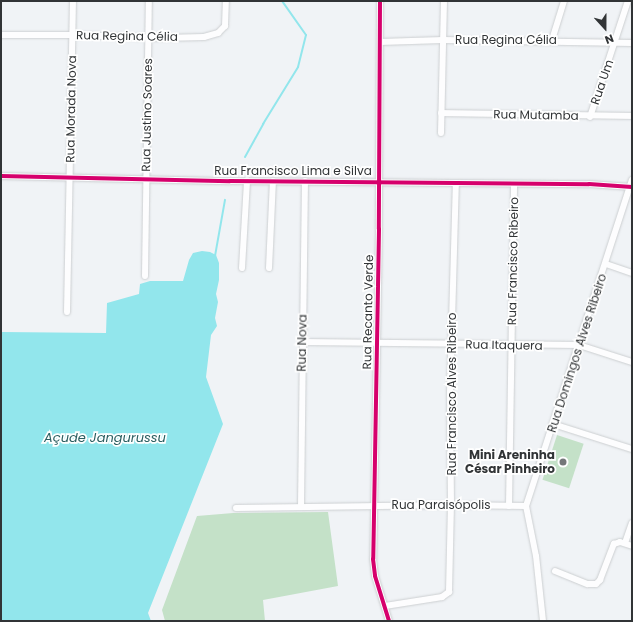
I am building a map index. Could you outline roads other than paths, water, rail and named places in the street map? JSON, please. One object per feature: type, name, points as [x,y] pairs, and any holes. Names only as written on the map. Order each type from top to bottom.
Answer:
[{"type":"street","name":"Rua Morada Nova","points":[[67,312],[73,1]]},
{"type":"street","name":"Rua Justino Soares","points":[[145,276],[149,1]]},
{"type":"street","name":"Rua Regina Célia","points":[[1,35],[72,35],[163,38],[198,37],[218,33],[225,26],[226,1]]},
{"type":"street","name":"Rua Recanto Verde","points":[[380,1],[380,181],[373,558],[375,576],[389,621]]},
{"type":"street","points":[[441,133],[444,1]]},
{"type":"street","points":[[552,40],[564,1]]},
{"type":"street","name":"Rua Um","points":[[590,116],[628,1]]},
{"type":"street","name":"Rua Regina Célia","points":[[380,42],[443,40],[632,42]]},
{"type":"street","name":"Rua Mutamba","points":[[441,114],[632,116]]},
{"type":"street","name":"Rua Francisco Lima e Silva","points":[[1,176],[273,181],[589,184],[631,187]]},
{"type":"street","points":[[242,268],[248,180]]},
{"type":"street","name":"Rua Domingos Alves Ribeiro","points":[[542,621],[536,556],[526,506],[606,264],[632,180]]},
{"type":"street","points":[[269,268],[273,181]]},
{"type":"street","name":"Rua Nova","points":[[301,506],[305,181]]},
{"type":"street","name":"Rua Francisco Alves Ribeiro","points":[[384,606],[438,598],[447,595],[449,592],[451,505],[451,344],[456,183]]},
{"type":"street","name":"Rua Francisco Ribeiro","points":[[509,506],[514,184]]},
{"type":"street","points":[[606,264],[632,273]]},
{"type":"street","name":"Rua Itaquera","points":[[302,342],[579,345],[632,362]]},
{"type":"street","points":[[553,424],[632,449]]},
{"type":"street","name":"Rua Paraisópolis","points":[[236,508],[374,505],[526,506]]},
{"type":"street","points":[[625,543],[632,523]]},
{"type":"street","points":[[555,571],[588,584],[596,584],[600,580],[614,544],[618,542],[632,546]]},
{"type":"water","name":"Açude Jangurussu","points":[[202,251],[210,252],[216,255],[219,263],[219,280],[216,294],[218,302],[215,318],[217,326],[211,335],[206,377],[223,424],[148,613],[151,621],[1,621],[1,324],[2,332],[106,333],[107,303],[139,294],[140,284],[150,281],[183,281],[189,260],[193,253]]},
{"type":"waterway","points":[[245,157],[263,124],[298,67],[306,35],[282,1]]},
{"type":"waterway","points":[[215,256],[225,200]]},
{"type":"place","name":"Mini Areninha César Pinheiro","points":[[563,462]]}]
